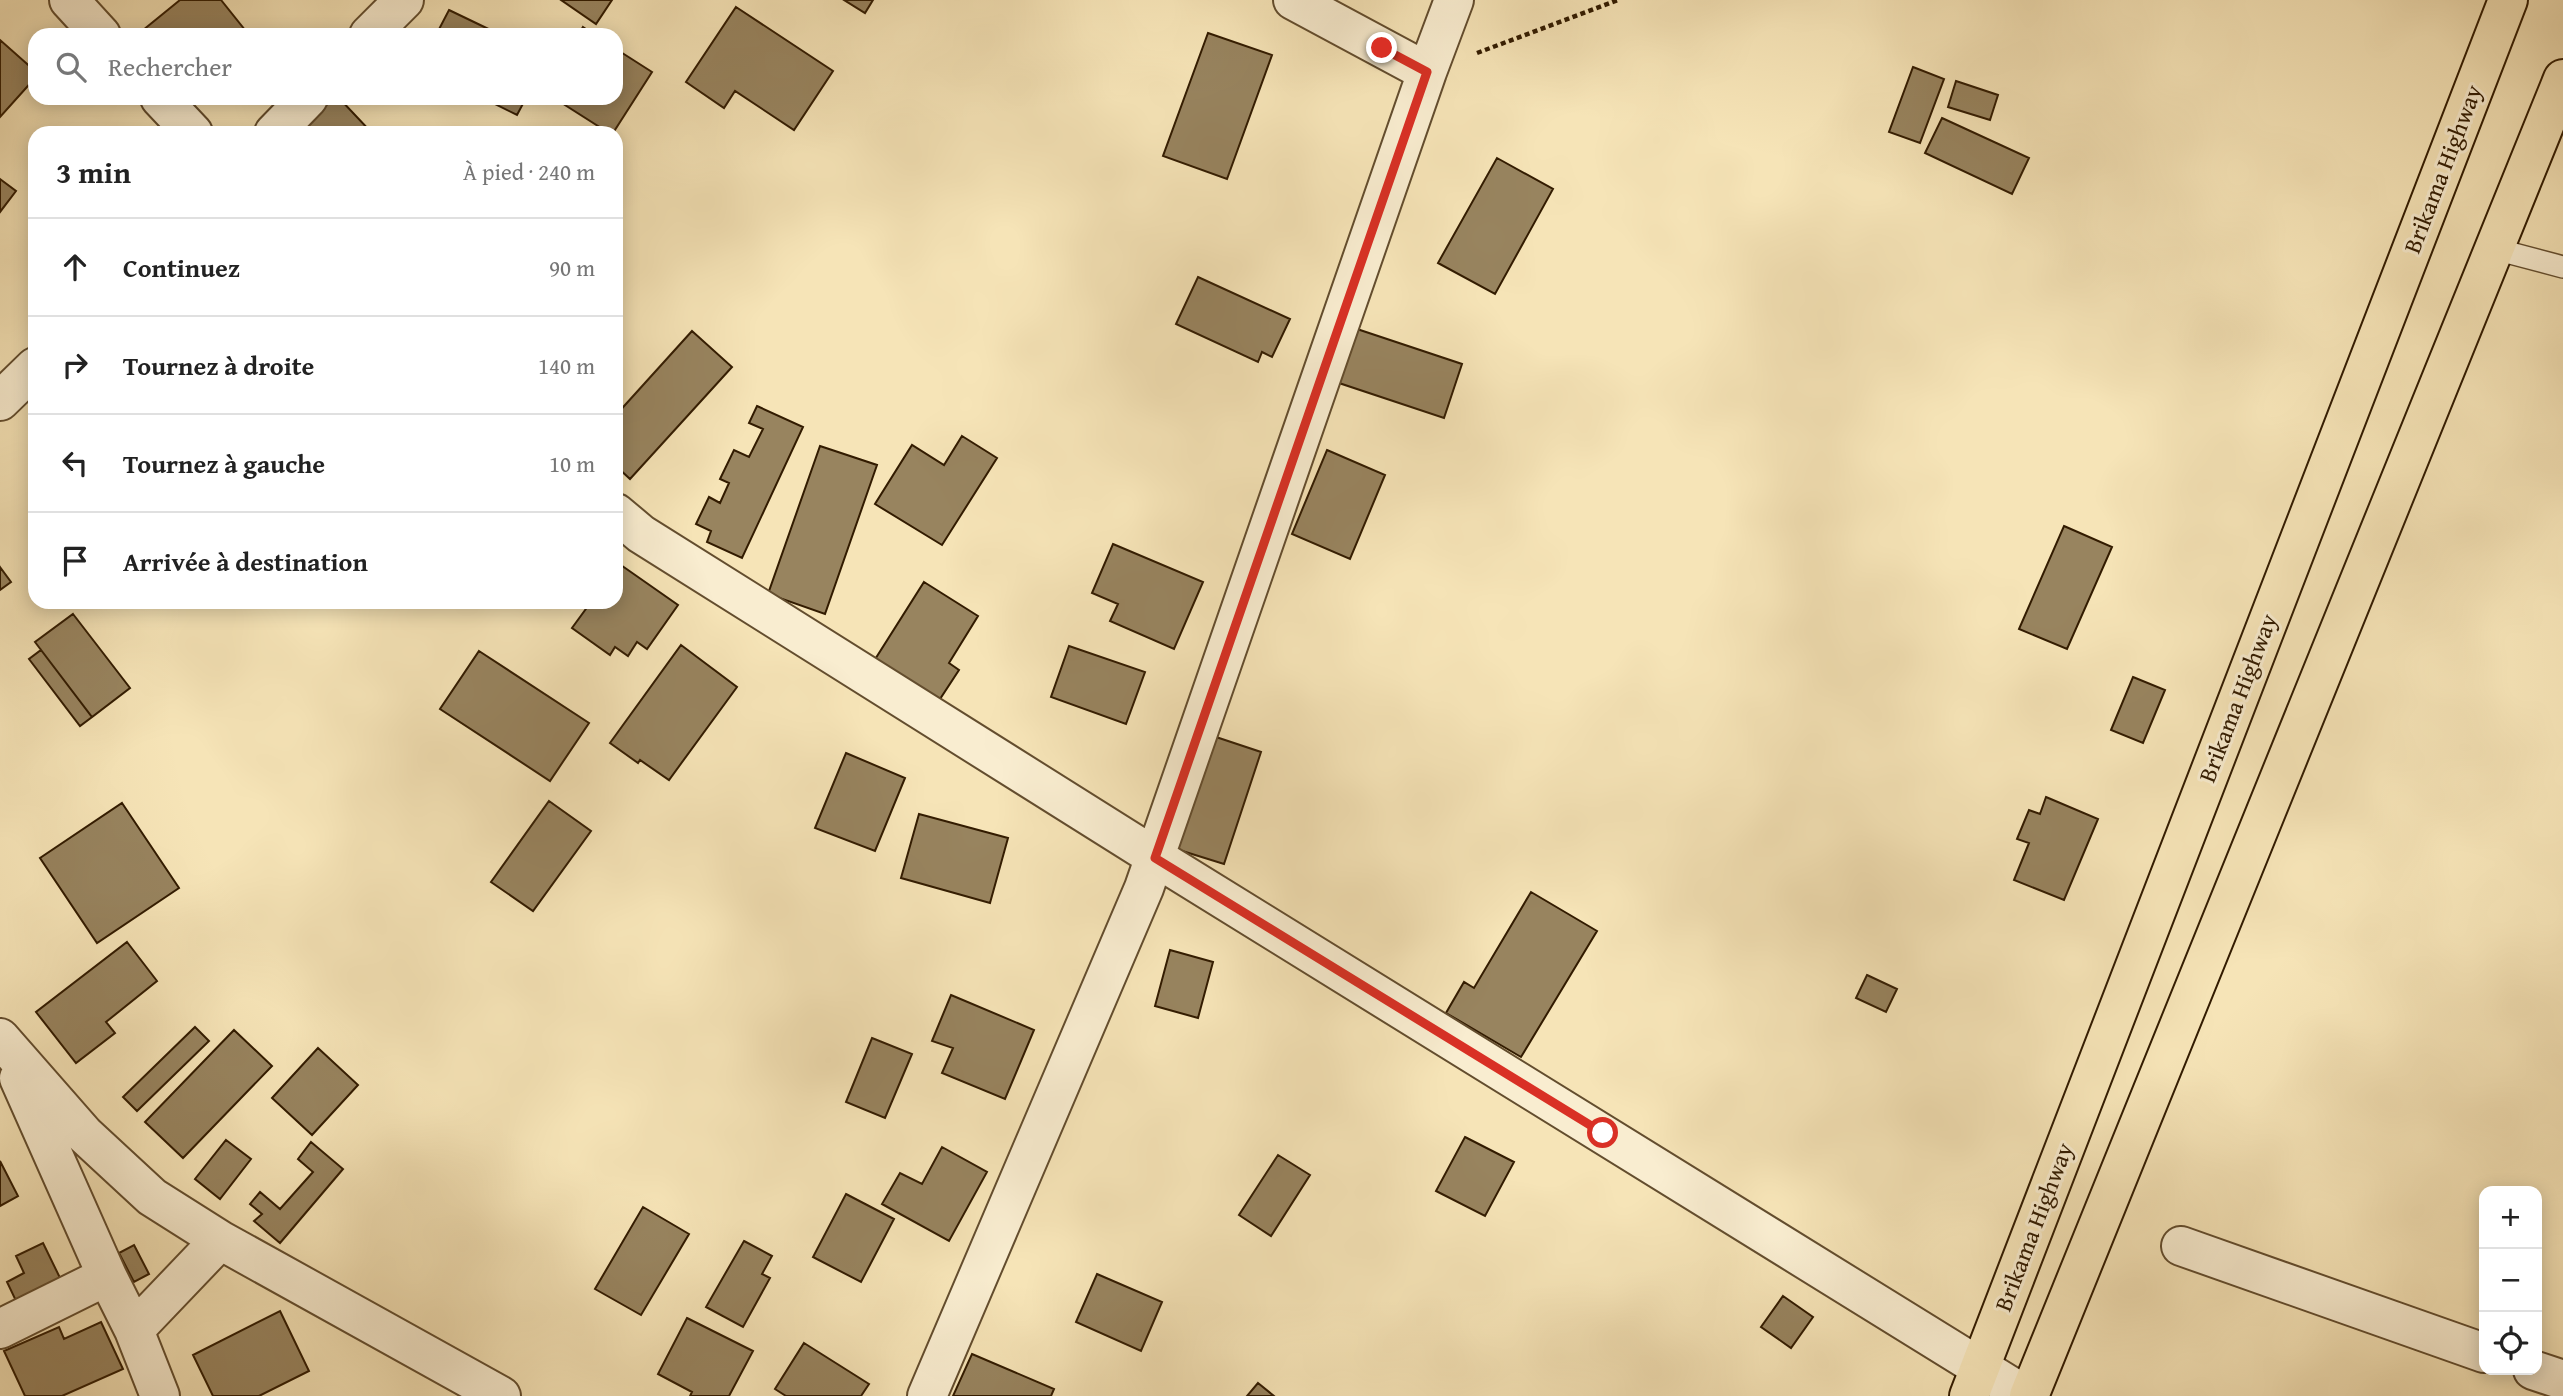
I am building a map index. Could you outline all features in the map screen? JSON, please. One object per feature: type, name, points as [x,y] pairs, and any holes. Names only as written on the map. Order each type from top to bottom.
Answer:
[{"type":"highway","name":"Brikama Highway","points":[[1975,1381],[2508,0]]},
{"type":"highway","points":[[2028,1396],[2563,79]]},
{"type":"street","points":[[69,0],[95,28]]},
{"type":"street","points":[[376,28],[404,0]]},
{"type":"street","points":[[1293,0],[1427,72]]},
{"type":"street","points":[[927,1396],[1144,888],[1454,0]]},
{"type":"street","points":[[167,105],[186,126]]},
{"type":"street","points":[[281,126],[301,105]]},
{"type":"street","points":[[0,401],[28,374]]},
{"type":"street","points":[[623,519],[641,534],[1975,1381],[2028,1396]]},
{"type":"street","points":[[3,1042],[85,1135],[152,1197],[220,1240],[501,1396]]},
{"type":"street","points":[[3,1042],[134,1331],[160,1396]]},
{"type":"street","points":[[134,1331],[220,1240]]},
{"type":"street","points":[[2181,1246],[2479,1351]]},
{"type":"street","points":[[0,1329],[107,1276]]},
{"type":"street","points":[[2542,1373],[2563,1380]]},
{"type":"lane","points":[[2495,249],[2563,267]]},
{"type":"path","points":[[1427,72],[1618,0]]},
{"type":"building","points":[[180,0],[221,0],[243,28],[146,28]]},
{"type":"building","points":[[561,0],[612,0],[596,24]]},
{"type":"building","points":[[844,0],[873,0],[865,13]]},
{"type":"building","points":[[736,7],[833,71],[794,130],[735,91],[724,108],[686,82]]},
{"type":"building","points":[[449,10],[486,28],[440,28]]},
{"type":"building","points":[[1208,33],[1272,55],[1227,179],[1163,156]]},
{"type":"building","points":[[0,40],[28,65],[28,86],[0,117]]},
{"type":"building","points":[[623,53],[652,72],[617,126],[598,126],[565,105],[623,105]]},
{"type":"building","points":[[1913,67],[1944,79],[1920,143],[1889,132]]},
{"type":"building","points":[[1956,81],[1998,95],[1990,120],[1948,107]]},
{"type":"building","points":[[326,105],[346,105],[365,126],[303,126]]},
{"type":"building","points":[[497,105],[522,105],[517,115]]},
{"type":"building","points":[[1942,118],[2029,158],[2012,194],[1925,153]]},
{"type":"building","points":[[1497,158],[1553,189],[1495,294],[1438,263]]},
{"type":"building","points":[[0,179],[16,191],[0,212]]},
{"type":"building","points":[[1198,277],[1290,319],[1272,357],[1262,352],[1258,362],[1176,324]]},
{"type":"building","points":[[1348,326],[1462,364],[1444,418],[1330,380]]},
{"type":"building","points":[[692,331],[732,367],[630,479],[623,472],[623,407]]},
{"type":"building","points":[[757,406],[803,427],[742,558],[707,542],[711,531],[696,524],[709,497],[720,503],[729,483],[720,479],[734,450],[749,457],[763,429],[749,423]]},
{"type":"building","points":[[962,436],[997,458],[942,545],[875,504],[912,445],[944,465]]},
{"type":"building","points":[[820,446],[877,465],[825,614],[768,594]]},
{"type":"building","points":[[1327,450],[1385,475],[1350,559],[1292,534]]},
{"type":"building","points":[[2064,526],[2112,547],[2067,649],[2019,629]]},
{"type":"building","points":[[1113,544],[1203,582],[1174,649],[1110,621],[1118,604],[1092,593]]},
{"type":"building","points":[[623,566],[678,605],[647,649],[637,642],[628,656],[615,647],[610,655],[572,628],[586,609],[623,609]]},
{"type":"building","points":[[0,567],[11,582],[0,590]]},
{"type":"building","points":[[924,582],[978,616],[949,663],[959,670],[938,702],[874,661]]},
{"type":"building","points":[[73,614],[130,688],[92,717],[35,642]]},
{"type":"building","points":[[681,645],[737,687],[669,780],[610,743]]},
{"type":"building","points":[[1069,646],[1145,672],[1126,724],[1051,697]]},
{"type":"building","points":[[41,650],[92,717],[80,726],[29,659]]},
{"type":"building","points":[[479,651],[589,723],[550,781],[440,709]]},
{"type":"building","points":[[2133,677],[2165,690],[2143,743],[2111,730]]},
{"type":"building","points":[[1213,736],[1261,752],[1224,864],[1176,849]]},
{"type":"building","points":[[846,753],[905,778],[875,851],[815,828]]},
{"type":"building","points":[[2046,797],[2098,819],[2064,900],[2014,880],[2029,843],[2017,839],[2029,810],[2040,814]]},
{"type":"building","points":[[549,801],[591,831],[533,911],[491,882]]},
{"type":"building","points":[[122,803],[179,888],[97,943],[40,858]]},
{"type":"building","points":[[919,814],[1008,838],[990,903],[901,878]]},
{"type":"building","points":[[1531,892],[1597,931],[1521,1057],[1446,1013],[1464,982],[1474,988]]},
{"type":"building","points":[[127,942],[157,981],[106,1022],[115,1033],[76,1063],[36,1012]]},
{"type":"building","points":[[1170,950],[1213,962],[1198,1018],[1155,1006]]},
{"type":"building","points":[[1867,975],[1897,989],[1886,1012],[1856,998]]},
{"type":"building","points":[[951,995],[1034,1030],[1005,1099],[942,1073],[953,1048],[932,1041]]},
{"type":"building","points":[[195,1027],[209,1041],[137,1111],[123,1097]]},
{"type":"building","points":[[234,1030],[272,1066],[183,1158],[145,1122]]},
{"type":"building","points":[[872,1038],[912,1054],[885,1118],[846,1102]]},
{"type":"building","points":[[318,1048],[358,1085],[312,1135],[272,1098]]},
{"type":"building","points":[[1465,1137],[1514,1162],[1485,1216],[1436,1191]]},
{"type":"building","points":[[226,1140],[251,1159],[220,1199],[195,1179]]},
{"type":"building","points":[[311,1142],[343,1169],[280,1243],[254,1221],[262,1214],[250,1204],[260,1192],[280,1209],[313,1172],[298,1159]]},
{"type":"building","points":[[942,1147],[987,1172],[949,1241],[882,1204],[900,1173],[922,1184]]},
{"type":"building","points":[[1278,1155],[1310,1175],[1271,1236],[1239,1215]]},
{"type":"building","points":[[0,1161],[18,1196],[0,1206]]},
{"type":"building","points":[[846,1194],[894,1219],[861,1282],[813,1257]]},
{"type":"building","points":[[643,1207],[689,1234],[641,1315],[595,1289]]},
{"type":"building","points":[[744,1241],[772,1256],[762,1274],[770,1278],[743,1327],[706,1307]]},
{"type":"building","points":[[43,1243],[62,1282],[17,1303],[7,1282],[24,1273],[16,1256]]},
{"type":"building","points":[[134,1245],[149,1274],[134,1282],[119,1253]]},
{"type":"building","points":[[1097,1274],[1162,1302],[1141,1351],[1076,1322]]},
{"type":"building","points":[[1783,1296],[1813,1317],[1791,1348],[1761,1327]]},
{"type":"building","points":[[280,1311],[309,1371],[259,1396],[213,1396],[193,1355]]},
{"type":"building","points":[[687,1318],[753,1351],[729,1396],[690,1396],[692,1392],[658,1374]]},
{"type":"building","points":[[101,1322],[123,1369],[62,1396],[25,1396],[4,1351],[59,1327],[64,1339]]},
{"type":"building","points":[[804,1343],[869,1384],[861,1396],[786,1396],[775,1389]]},
{"type":"building","points":[[972,1354],[1054,1389],[1051,1396],[953,1396]]},
{"type":"building","points":[[1258,1383],[1274,1396],[1247,1396]]},
{"type":"route","points":[[1382,48],[1427,72],[1155,858],[1603,1133]]}]
